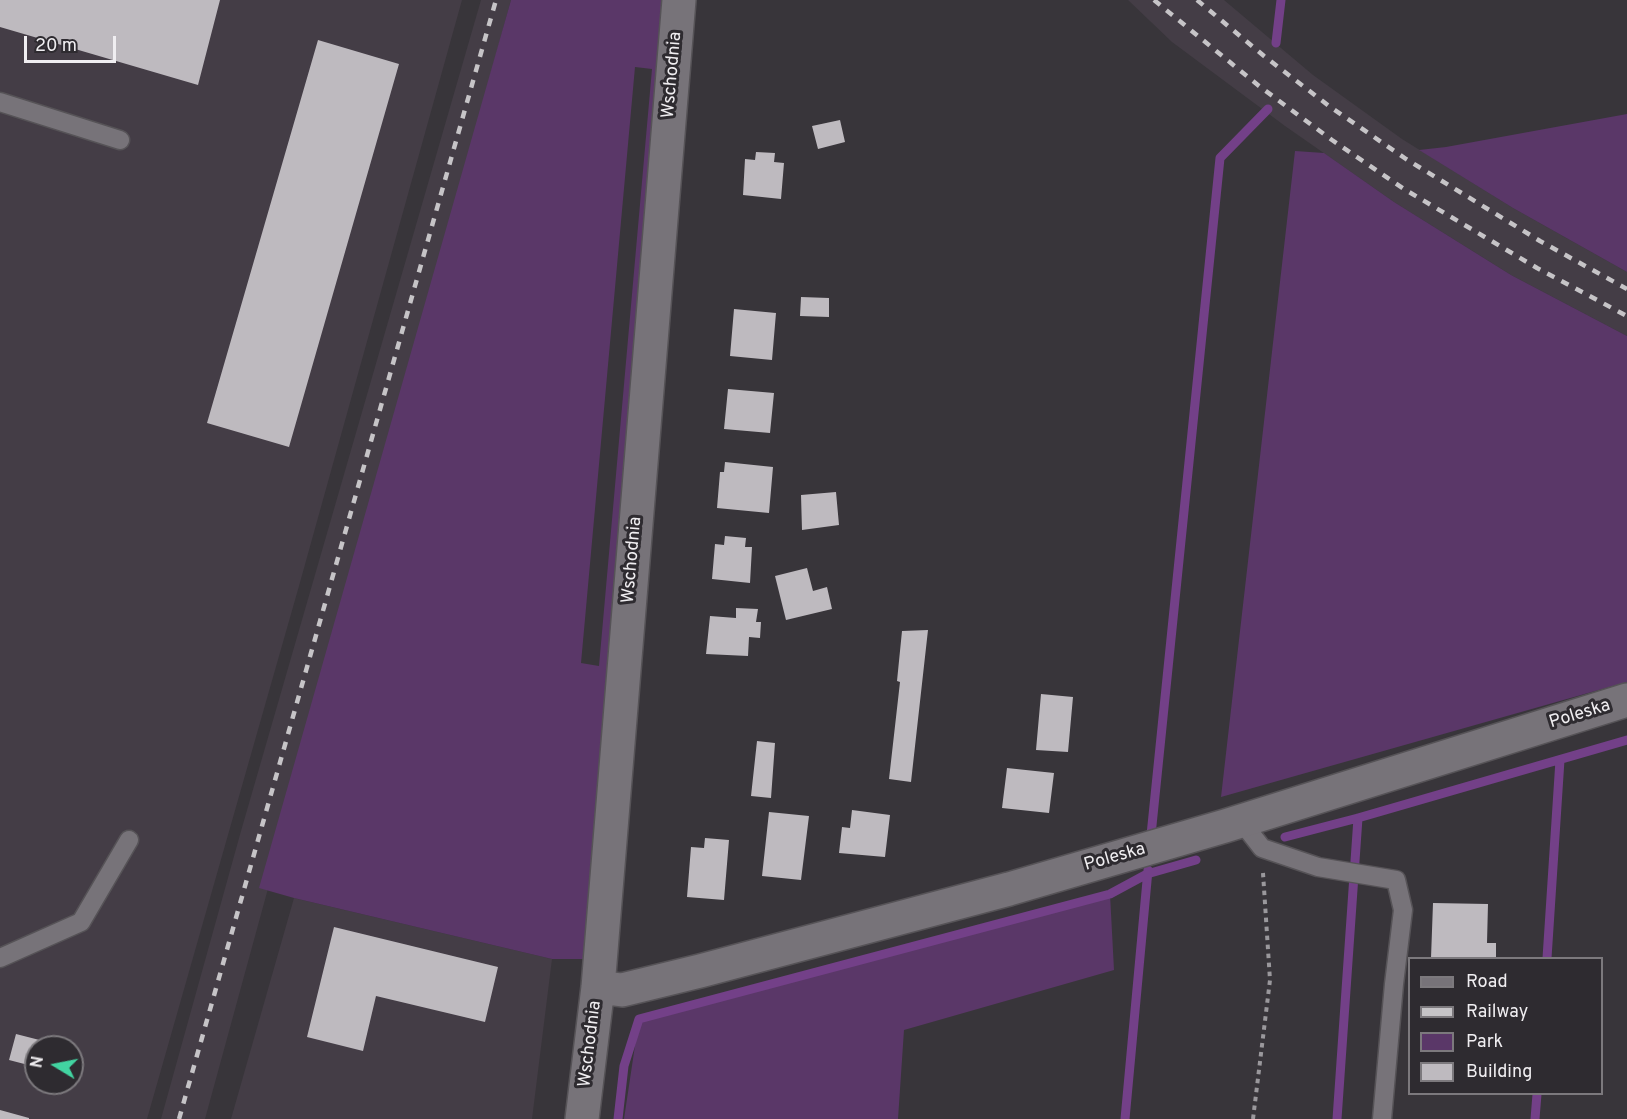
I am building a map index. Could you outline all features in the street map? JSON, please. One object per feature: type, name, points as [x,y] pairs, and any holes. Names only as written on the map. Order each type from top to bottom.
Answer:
[{"type":"street","name":"Wschodnia","points":[[582,1119],[598,987],[679,0]]},
{"type":"street","name":"Poleska","points":[[598,987],[622,990],[1009,889],[1241,821],[1627,700]]},
{"type":"lane","points":[[0,102],[120,140]]},
{"type":"lane","points":[[1241,821],[1262,848],[1318,867],[1396,880],[1403,910],[1382,1119]]},
{"type":"lane","points":[[0,958],[81,922],[129,840]]},
{"type":"path","points":[[1253,1119],[1270,980],[1262,848]]},
{"type":"shaded area","points":[[0,0],[462,0],[299,586],[147,1119],[0,1119]]},
{"type":"shaded area","points":[[481,0],[511,0],[205,1119],[161,1119],[241,831]]},
{"type":"shaded area","points":[[1128,0],[1224,0],[1313,75],[1402,139],[1513,208],[1627,272],[1627,336],[1511,275],[1394,202],[1285,126],[1172,42]]},
{"type":"shaded area","points":[[294,898],[552,959],[532,1119],[231,1119]]},
{"type":"green space","points":[[511,0],[668,0],[586,959],[552,959],[259,888]],"holes":[[[635,67],[652,69],[599,666],[581,663]]]},
{"type":"green space","points":[[1627,114],[1627,272],[1513,208],[1419,150],[1446,147]]},
{"type":"green space","points":[[1295,151],[1324,153],[1394,202],[1511,275],[1627,336],[1627,682],[1221,797]]},
{"type":"green space","points":[[1110,894],[1114,970],[904,1030],[898,1119],[624,1119],[639,1019]]},
{"type":"building","points":[[0,0],[220,0],[198,85],[0,27]]},
{"type":"building","points":[[318,40],[399,64],[289,447],[207,423]]},
{"type":"building","points":[[840,120],[845,142],[818,149],[812,126]]},
{"type":"building","points":[[756,152],[775,153],[774,162],[784,163],[781,199],[743,195],[745,159],[755,160]]},
{"type":"building","points":[[801,297],[829,298],[829,317],[800,316]]},
{"type":"building","points":[[734,309],[776,313],[772,360],[730,356]]},
{"type":"building","points":[[728,389],[774,393],[770,433],[724,429]]},
{"type":"building","points":[[725,462],[773,467],[769,513],[717,508],[720,472],[724,472]]},
{"type":"building","points":[[836,492],[839,525],[802,530],[801,495]]},
{"type":"building","points":[[725,536],[746,538],[745,547],[752,547],[750,583],[712,579],[715,544],[724,545]]},
{"type":"building","points":[[807,568],[813,591],[827,587],[832,609],[786,620],[775,576]]},
{"type":"building","points":[[736,608],[758,609],[756,622],[761,622],[760,638],[749,637],[748,656],[706,654],[710,616],[736,618]]},
{"type":"building","points":[[928,630],[911,782],[889,779],[900,682],[897,681],[902,631]]},
{"type":"building","points":[[1041,694],[1073,697],[1068,752],[1036,750]]},
{"type":"building","points":[[757,741],[775,743],[771,798],[751,796]]},
{"type":"building","points":[[1007,768],[1054,773],[1049,813],[1002,808]]},
{"type":"building","points":[[852,810],[890,815],[885,857],[839,853],[842,827],[850,828]]},
{"type":"building","points":[[769,812],[809,816],[801,880],[762,876]]},
{"type":"building","points":[[705,838],[729,840],[724,900],[687,897],[691,847],[704,848]]},
{"type":"building","points":[[1433,903],[1488,904],[1487,943],[1496,943],[1496,957],[1431,957]]},
{"type":"building","points":[[334,927],[498,967],[485,1022],[376,996],[363,1051],[307,1037]]},
{"type":"building","points":[[16,1034],[24,1036],[24,1064],[9,1060]]},
{"type":"building","points":[[0,1110],[29,1118],[29,1119],[0,1119]]},
{"type":"waterway","points":[[1276,43],[1281,0]]},
{"type":"waterway","points":[[1151,835],[1220,158],[1268,109]]},
{"type":"waterway","points":[[1285,837],[1627,740]]},
{"type":"waterway","points":[[1547,957],[1560,760]]},
{"type":"waterway","points":[[1337,1119],[1358,818]]},
{"type":"waterway","points":[[618,1119],[624,1066],[639,1019],[1110,894],[1147,874],[1196,860]]},
{"type":"waterway","points":[[1125,1119],[1148,870]]},
{"type":"waterway","points":[[1535,1119],[1537,1095]]},
{"type":"railway","points":[[179,1119],[496,0]]},
{"type":"railway","points":[[1154,0],[1259,86],[1404,189],[1537,268],[1627,316]]},
{"type":"railway","points":[[1197,0],[1329,106],[1406,159],[1540,241],[1627,289]]}]
